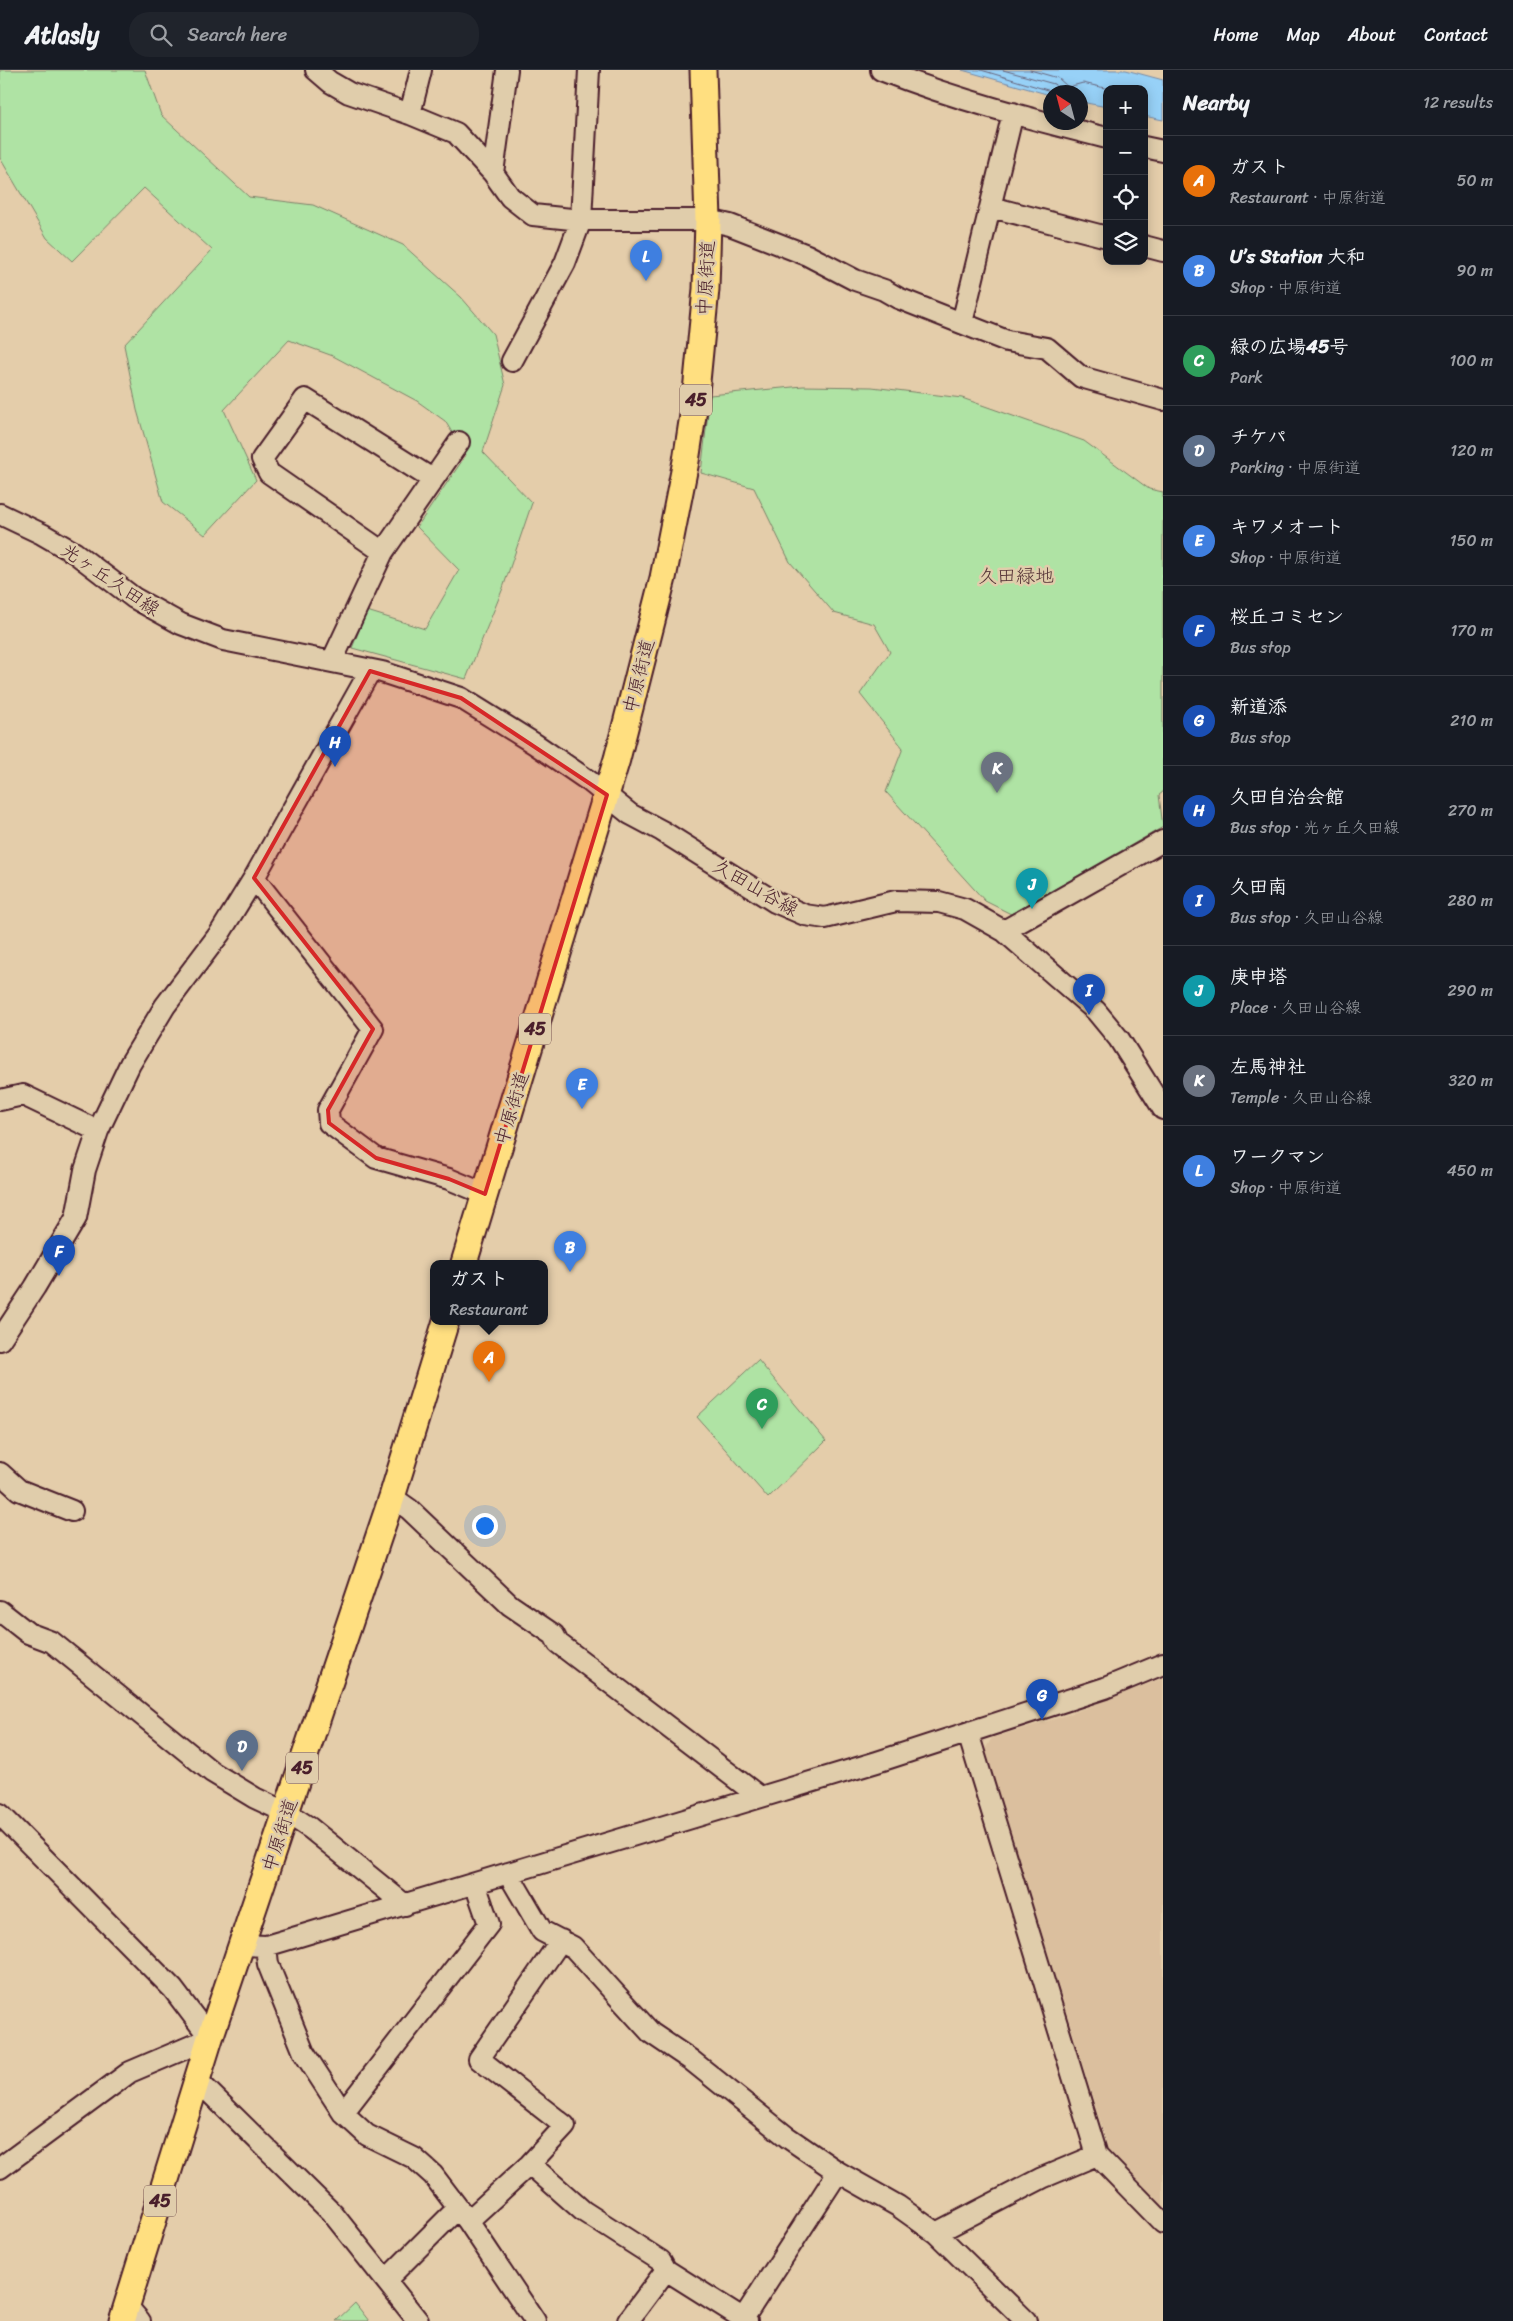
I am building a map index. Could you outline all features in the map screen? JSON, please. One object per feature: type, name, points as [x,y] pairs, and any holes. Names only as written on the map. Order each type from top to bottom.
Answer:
[{"type":"main road","name":"中原街道","points":[[465,1260],[607,795],[663,578],[686,461],[706,290],[708,220],[703,70]]},
{"type":"main road","name":"中原街道","points":[[130,2316],[210,2038],[254,1945],[287,1813],[392,1497],[445,1325]]},
{"type":"street","points":[[410,114],[421,70]]},
{"type":"street","points":[[493,173],[507,70]]},
{"type":"street","points":[[512,361],[565,263],[581,220],[589,70]]},
{"type":"street","points":[[881,70],[918,85],[1103,137]]},
{"type":"street","points":[[327,74],[349,93],[410,114],[456,133],[493,173],[510,197],[533,215],[581,220],[708,220],[730,224],[776,241],[855,280],[884,290],[898,298],[1007,341],[1047,348],[1081,377],[1163,400]]},
{"type":"street","points":[[962,323],[1013,113]]},
{"type":"street","points":[[1148,148],[1163,151]]},
{"type":"street","points":[[991,207],[1103,236]]},
{"type":"street","points":[[1148,247],[1163,251]]},
{"type":"street","points":[[383,552],[270,473],[262,459],[305,399],[432,479]]},
{"type":"street","points":[[332,661],[383,552],[459,442]]},
{"type":"street","name":"光ヶ丘久田線","points":[[0,514],[42,534],[75,554],[134,598],[182,624],[223,640],[370,670]]},
{"type":"street","points":[[0,1340],[35,1287],[76,1218],[85,1170],[98,1131],[130,1064],[165,1006],[220,933],[254,878],[370,670]]},
{"type":"street","name":"久田山谷線","points":[[370,670],[382,672],[462,698],[535,744],[607,795],[630,814],[662,831],[775,902],[805,915],[825,918],[852,913],[886,902],[939,902],[965,908],[1004,931],[1096,1011],[1119,1039],[1163,1109]]},
{"type":"street","points":[[1004,931],[1163,841]]},
{"type":"street","points":[[254,878],[373,1029],[328,1110],[329,1123],[376,1158],[449,1179],[485,1194]]},
{"type":"street","points":[[0,1100],[23,1095],[98,1131]]},
{"type":"street","points":[[0,1473],[19,1490],[72,1511]]},
{"type":"street","points":[[392,1497],[409,1509],[510,1605],[554,1635],[558,1643],[760,1797]]},
{"type":"street","points":[[0,1611],[28,1633],[52,1642],[212,1772],[255,1798],[287,1813],[310,1828],[405,1905]]},
{"type":"street","points":[[535,2321],[463,2215],[433,2175],[414,2158],[367,2135],[343,2113],[304,2053],[268,1964],[254,1945],[405,1905],[968,1733],[1105,1688],[1163,1664]]},
{"type":"street","points":[[968,1733],[1098,2155],[1163,2223]]},
{"type":"street","points":[[0,1814],[173,1990],[210,2038],[130,2072],[0,2168]]},
{"type":"street","points":[[508,1873],[542,1931],[573,1947],[651,2033],[691,2060],[787,2137],[838,2172],[898,2206],[936,2233],[1026,2321]]},
{"type":"street","points":[[343,2113],[489,1924],[475,1884]]},
{"type":"street","points":[[386,2280],[463,2215],[530,2164],[566,2126],[479,2059],[561,1940]]},
{"type":"street","points":[[197,2080],[333,2214],[418,2321]]},
{"type":"street","points":[[936,2233],[1042,2178],[1098,2155]]},
{"type":"street","points":[[530,2164],[583,2211],[661,2261],[666,2270],[745,2320],[838,2172]]},
{"type":"street","points":[[628,2321],[666,2270]]},
{"type":"highlighted area","points":[[370,671],[461,698],[607,795],[485,1194],[449,1179],[376,1158],[329,1123],[328,1110],[373,1029],[254,878]]},
{"type":"shaded area","points":[[1163,1678],[1163,2206],[1109,2150],[985,1749],[992,1738],[1070,1714]]},
{"type":"green space","points":[[0,70],[145,70],[161,115],[249,197],[313,205],[403,245],[461,297],[493,334],[505,385],[483,452],[532,503],[503,588],[466,679],[352,648],[367,611],[425,629],[459,570],[417,527],[466,455],[445,421],[417,401],[333,356],[289,340],[224,410],[256,480],[205,535],[163,502],[137,410],[124,345],[212,250],[144,188],[72,261],[47,238],[0,158]]},
{"type":"green space","name":"久田緑地","points":[[803,386],[872,387],[962,398],[1084,441],[1149,489],[1163,492],[1163,792],[1159,795],[1163,827],[1011,914],[985,901],[886,792],[903,748],[860,694],[890,652],[874,624],[834,613],[790,562],[754,488],[701,473],[710,395]]},
{"type":"green space","points":[[758,1360],[826,1441],[768,1498],[697,1417]]},
{"type":"green space","points":[[355,2303],[369,2321],[336,2321]]},
{"type":"water","points":[[962,70],[1126,70],[1163,80],[1163,120],[1148,117],[1148,85],[1103,85],[1103,106],[1088,103],[1088,85],[1043,85],[1043,93]]},
{"type":"place","name":"ワークマン","points":[[646,281]]},
{"type":"place","name":"久田自治会館","points":[[335,767]]},
{"type":"place","name":"左馬神社","points":[[997,793]]},
{"type":"place","name":"庚申塔","points":[[1032,909]]},
{"type":"place","name":"久田南","points":[[1089,1015]]},
{"type":"place","name":"キワメオート","points":[[582,1109]]},
{"type":"place","name":"U’s Station 大和","points":[[570,1272]]},
{"type":"place","name":"桜丘コミセン","points":[[59,1276]]},
{"type":"place","name":"ガスト","points":[[489,1382]]},
{"type":"place","name":"緑の広場45号","points":[[762,1429]]},
{"type":"place","name":"新道添","points":[[1042,1720]]},
{"type":"place","name":"チケパ","points":[[242,1771]]}]
